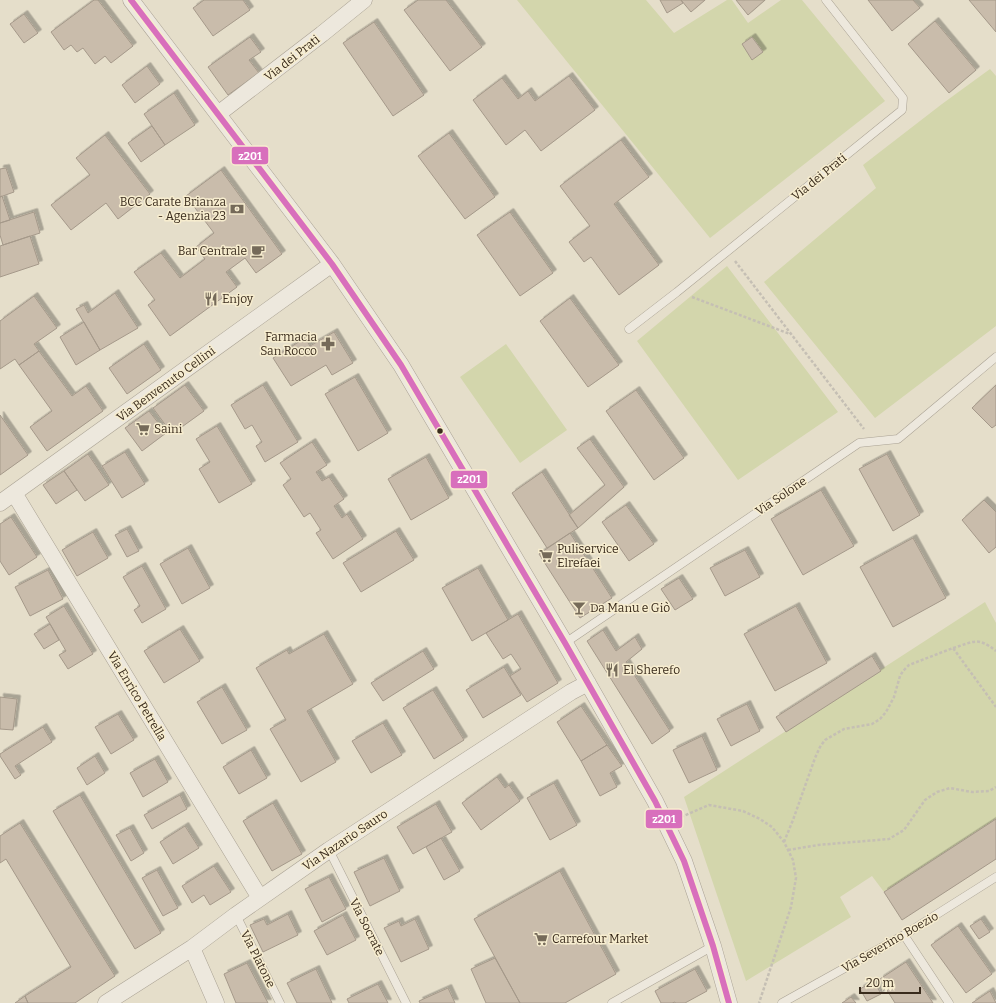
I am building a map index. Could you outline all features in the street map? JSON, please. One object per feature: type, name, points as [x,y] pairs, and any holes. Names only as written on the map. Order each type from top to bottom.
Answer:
[{"type":"street","points":[[131,0],[332,264],[401,365],[652,794],[684,861],[713,946],[729,1003]]},
{"type":"street","name":"Via dei Prati","points":[[218,114],[364,0]]},
{"type":"street","name":"Via Benvenuto Cellini","points":[[0,503],[332,264]]},
{"type":"street","name":"Via Enrico Petrella","points":[[14,493],[260,898]]},
{"type":"street","name":"Via Nazario Sauro","points":[[106,1003],[192,948],[329,850],[571,692],[588,683]]},
{"type":"street","points":[[192,948],[216,1003]]},
{"type":"lane","name":"Via dei Prati","points":[[629,329],[902,110],[903,98],[826,0]]},
{"type":"lane","name":"Via Solone","points":[[564,643],[860,443],[898,439],[996,357]]},
{"type":"lane","name":"Via Socrate","points":[[329,850],[406,1003]]},
{"type":"lane","name":"Via Severino Boezio","points":[[782,1003],[794,1000],[904,935],[996,877]]},
{"type":"lane","name":"Via Platone","points":[[236,916],[280,1003]]},
{"type":"lane","points":[[904,935],[949,1003]]},
{"type":"lane","points":[[612,1003],[713,946]]},
{"type":"path","points":[[727,251],[874,442]]},
{"type":"path","points":[[677,292],[790,334]]},
{"type":"path","points":[[784,842],[815,758],[825,740],[844,729],[872,724],[880,719],[886,712],[894,697],[900,676],[909,665],[953,648],[979,641],[984,642],[996,651]]},
{"type":"path","points":[[953,648],[996,706]]},
{"type":"path","points":[[788,850],[818,845],[889,839],[904,830],[925,800],[937,792],[950,788],[972,792],[989,791],[996,787]]},
{"type":"path","points":[[666,823],[709,806],[729,808],[760,819],[772,827],[784,842],[793,860],[796,878],[790,907],[759,1003]]},
{"type":"green space","points":[[517,0],[646,0],[674,33],[727,0],[732,0],[748,23],[781,0],[802,0],[885,101],[710,238]]},
{"type":"green space","points":[[990,69],[996,76],[996,326],[875,418],[764,282],[876,188],[863,165]]},
{"type":"green space","points":[[727,266],[838,412],[738,480],[637,341]]},
{"type":"green space","points":[[506,344],[567,430],[520,463],[460,377]]},
{"type":"green space","points":[[985,602],[996,623],[996,819],[884,892],[872,876],[840,897],[851,917],[746,981],[684,797]]},
{"type":"building","points":[[94,0],[98,0],[133,46],[111,63],[105,56],[95,64],[83,48],[77,52],[71,45],[64,50],[51,32]]},
{"type":"building","points":[[204,0],[243,0],[250,10],[213,36],[193,8]]},
{"type":"building","points":[[418,0],[446,0],[482,47],[450,71],[404,10]]},
{"type":"building","points":[[660,0],[681,0],[683,3],[667,13]]},
{"type":"building","points":[[681,0],[705,0],[691,12]]},
{"type":"building","points":[[736,0],[765,0],[748,15]]},
{"type":"building","points":[[868,0],[913,0],[920,8],[892,31]]},
{"type":"building","points":[[969,0],[996,0],[996,32]]},
{"type":"building","points":[[24,14],[38,33],[24,43],[10,24]]},
{"type":"building","points":[[935,21],[976,70],[949,93],[908,44]]},
{"type":"building","points":[[374,22],[424,95],[393,116],[343,43]]},
{"type":"building","points":[[250,37],[261,52],[249,60],[259,73],[228,95],[208,67]]},
{"type":"building","points":[[752,37],[763,52],[752,60],[742,44]]},
{"type":"building","points":[[147,66],[160,84],[135,103],[122,85]]},
{"type":"building","points":[[569,76],[595,110],[541,151],[525,130],[506,145],[473,100],[502,78],[518,99],[528,91],[535,101]]},
{"type":"building","points":[[174,93],[195,125],[165,145],[144,114]]},
{"type":"building","points":[[152,126],[165,145],[141,162],[128,143]]},
{"type":"building","points":[[449,133],[495,197],[465,219],[418,156]]},
{"type":"building","points":[[105,135],[150,194],[118,219],[106,203],[71,230],[51,205],[90,175],[76,158]]},
{"type":"building","points":[[621,140],[649,177],[614,204],[659,265],[619,295],[591,257],[584,262],[569,242],[590,226],[560,186]]},
{"type":"building","points":[[6,168],[14,192],[0,197],[0,169]]},
{"type":"building","points":[[221,170],[282,254],[256,273],[245,258],[226,272],[237,287],[170,336],[148,305],[155,300],[134,272],[161,253],[180,278],[205,259],[196,247],[214,233],[186,196]]},
{"type":"building","points":[[2,196],[10,220],[0,223],[0,197]]},
{"type":"building","points":[[34,212],[40,233],[3,245],[0,235],[0,223]]},
{"type":"building","points":[[510,212],[553,273],[520,296],[477,235]]},
{"type":"building","points":[[30,236],[39,264],[0,277],[0,246]]},
{"type":"building","points":[[115,293],[138,328],[100,350],[76,309],[84,305],[88,313]]},
{"type":"building","points":[[34,296],[57,328],[34,344],[39,351],[19,365],[15,359],[0,369],[0,321]]},
{"type":"building","points":[[570,298],[619,365],[588,387],[540,321]]},
{"type":"building","points":[[84,322],[100,350],[76,365],[60,337]]},
{"type":"building","points":[[334,332],[353,363],[332,375],[326,365],[291,386],[273,358],[305,338],[310,346]]},
{"type":"building","points":[[144,344],[161,370],[127,394],[109,368]]},
{"type":"building","points":[[39,351],[72,396],[86,386],[103,411],[47,451],[30,427],[52,411],[19,365]]},
{"type":"building","points":[[355,377],[388,433],[358,451],[325,394]]},
{"type":"building","points":[[185,385],[204,411],[172,434],[153,408]]},
{"type":"building","points":[[263,385],[298,442],[265,462],[256,446],[262,442],[252,425],[245,429],[231,405]]},
{"type":"building","points":[[996,385],[996,425],[992,428],[972,408]]},
{"type":"building","points":[[636,390],[684,458],[654,480],[606,411]]},
{"type":"building","points":[[149,411],[166,433],[142,451],[125,428]]},
{"type":"building","points":[[0,415],[28,455],[0,475]]},
{"type":"building","points":[[217,426],[252,484],[219,503],[199,469],[210,462],[196,439]]},
{"type":"building","points":[[590,439],[624,487],[578,528],[569,515],[605,485],[577,448]]},
{"type":"building","points":[[312,442],[327,465],[316,472],[322,481],[329,477],[344,499],[334,506],[342,518],[347,514],[363,539],[333,559],[316,533],[321,530],[310,513],[304,517],[283,485],[291,479],[280,463]]},
{"type":"building","points":[[125,452],[145,484],[122,498],[102,466]]},
{"type":"building","points":[[88,454],[109,485],[85,501],[64,471]]},
{"type":"building","points":[[887,454],[920,515],[893,531],[859,469]]},
{"type":"building","points":[[426,457],[449,498],[411,520],[388,479]]},
{"type":"building","points":[[64,471],[77,490],[56,504],[43,485]]},
{"type":"building","points":[[542,472],[578,528],[547,548],[512,493]]},
{"type":"building","points":[[821,490],[854,546],[803,575],[771,519]]},
{"type":"building","points":[[984,500],[996,512],[996,547],[989,553],[962,520]]},
{"type":"building","points":[[626,505],[654,544],[629,561],[602,522]]},
{"type":"building","points":[[11,517],[37,557],[9,575],[0,561],[0,524]]},
{"type":"building","points":[[127,529],[139,551],[127,557],[115,535]]},
{"type":"building","points":[[396,531],[414,560],[361,592],[343,563]]},
{"type":"building","points":[[93,532],[108,558],[77,576],[62,550]]},
{"type":"building","points":[[570,533],[612,598],[580,618],[539,554]]},
{"type":"building","points":[[913,538],[946,598],[893,627],[860,567]]},
{"type":"building","points":[[188,548],[210,588],[182,604],[160,564]]},
{"type":"building","points":[[745,550],[760,577],[725,596],[710,568]]},
{"type":"building","points":[[142,566],[166,609],[142,623],[134,610],[140,606],[123,577]]},
{"type":"building","points":[[478,568],[508,620],[472,641],[442,588]]},
{"type":"building","points":[[48,570],[63,599],[30,616],[15,587]]},
{"type":"building","points":[[679,578],[693,599],[675,610],[661,589]]},
{"type":"building","points":[[64,606],[93,654],[68,669],[59,655],[66,651],[46,617]]},
{"type":"building","points":[[796,606],[827,663],[775,691],[744,634]]},
{"type":"building","points":[[518,614],[558,683],[527,702],[510,676],[521,669],[511,654],[503,659],[486,633]]},
{"type":"building","points":[[50,624],[59,640],[44,649],[34,634]]},
{"type":"building","points":[[180,629],[200,661],[164,683],[144,651]]},
{"type":"building","points":[[603,630],[616,651],[635,637],[642,649],[626,662],[670,731],[652,744],[587,641]]},
{"type":"building","points":[[324,634],[353,684],[307,711],[336,762],[301,782],[270,729],[286,720],[256,668],[287,650],[289,654]]},
{"type":"building","points":[[423,651],[434,669],[383,701],[371,683]]},
{"type":"building","points":[[872,656],[881,671],[786,732],[776,717]]},
{"type":"building","points":[[504,667],[521,695],[483,718],[466,690]]},
{"type":"building","points":[[222,687],[247,730],[222,744],[197,702]]},
{"type":"building","points":[[433,690],[464,740],[434,759],[403,708]]},
{"type":"building","points":[[0,697],[17,699],[13,730],[0,729]]},
{"type":"building","points":[[747,704],[760,731],[731,746],[717,719]]},
{"type":"building","points":[[581,706],[607,745],[581,761],[557,722]]},
{"type":"building","points":[[118,714],[134,740],[111,754],[95,727]]},
{"type":"building","points":[[383,723],[402,755],[371,773],[352,741]]},
{"type":"building","points":[[43,727],[52,742],[15,766],[21,775],[15,779],[0,754]]},
{"type":"building","points":[[702,736],[717,770],[689,783],[673,750]]},
{"type":"building","points":[[607,745],[622,766],[610,773],[617,787],[600,796],[581,761]]},
{"type":"building","points":[[251,750],[267,778],[239,794],[223,767]]},
{"type":"building","points":[[95,756],[105,773],[87,785],[77,768]]},
{"type":"building","points":[[155,759],[168,782],[143,797],[130,773]]},
{"type":"building","points":[[497,777],[505,788],[509,785],[520,801],[481,830],[462,803]]},
{"type":"building","points":[[554,783],[577,825],[550,840],[527,798]]},
{"type":"building","points":[[80,795],[161,933],[135,949],[53,811]]},
{"type":"building","points":[[180,795],[187,809],[152,829],[144,815]]},
{"type":"building","points":[[273,803],[302,854],[272,871],[243,821]]},
{"type":"building","points":[[436,804],[452,832],[413,854],[397,827]]},
{"type":"building","points":[[996,819],[996,859],[902,920],[884,892]]},
{"type":"building","points":[[20,823],[115,976],[75,1003],[28,1003],[25,996],[71,967],[6,859],[0,863],[0,836]]},
{"type":"building","points":[[185,826],[199,848],[173,864],[160,842]]},
{"type":"building","points":[[130,828],[144,853],[131,861],[116,835]]},
{"type":"building","points":[[441,838],[460,871],[444,880],[426,847]]},
{"type":"building","points":[[384,858],[400,891],[370,906],[354,872]]},
{"type":"building","points":[[214,866],[231,892],[210,905],[204,895],[192,903],[182,886]]},
{"type":"building","points":[[157,870],[178,908],[163,916],[142,878]]},
{"type":"building","name":"Carrefour Market","points":[[560,871],[616,974],[565,1003],[520,1003],[474,919]]},
{"type":"building","points":[[329,877],[346,909],[322,922],[305,889]]},
{"type":"building","points":[[288,914],[298,935],[263,952],[250,925],[264,919],[267,925]]},
{"type":"building","points":[[343,915],[356,940],[327,955],[314,931]]},
{"type":"building","points":[[415,919],[429,949],[401,962],[384,928],[399,921],[401,926]]},
{"type":"building","points":[[981,919],[990,932],[979,939],[970,926]]},
{"type":"building","points":[[958,926],[992,974],[966,993],[931,945]]},
{"type":"building","points":[[495,958],[520,1003],[486,1003],[471,969]]},
{"type":"building","points":[[906,962],[933,1003],[895,1003],[880,979]]},
{"type":"building","points":[[247,963],[268,1003],[236,1003],[224,974]]},
{"type":"building","points":[[316,969],[332,1003],[297,1003],[287,983]]},
{"type":"building","points":[[695,969],[707,991],[685,1003],[661,1003],[655,991]]},
{"type":"building","points":[[874,981],[881,994],[867,1001],[860,989]]},
{"type":"building","points":[[378,984],[388,1003],[349,1003],[347,999]]},
{"type":"building","points":[[448,988],[455,1003],[420,1003],[419,1001]]},
{"type":"building","points":[[990,991],[996,1003],[972,1003]]},
{"type":"building","points":[[25,996],[28,1003],[15,1003]]},
{"type":"building","points":[[851,997],[856,1003],[842,1003]]},
{"type":"transit line","name":"z201","points":[[131,0],[332,264],[401,365],[565,643],[655,801],[684,861],[713,946],[729,1003]]},
{"type":"place","name":"BCC Carate Brianza - Agenzia 23","points":[[237,209]]},
{"type":"place","name":"Bar Centrale","points":[[258,251]]},
{"type":"place","name":"Enjoy","points":[[211,299]]},
{"type":"place","name":"Farmacia San Rocco","points":[[328,344]]},
{"type":"place","name":"Saini","points":[[143,429]]},
{"type":"place","name":"Puliservice Elrefaei","points":[[546,556]]},
{"type":"place","name":"Da Manu e Giò","points":[[579,608]]},
{"type":"place","name":"El Sherefo","points":[[612,670]]},
{"type":"place","name":"Carrefour Market","points":[[541,939]]}]
